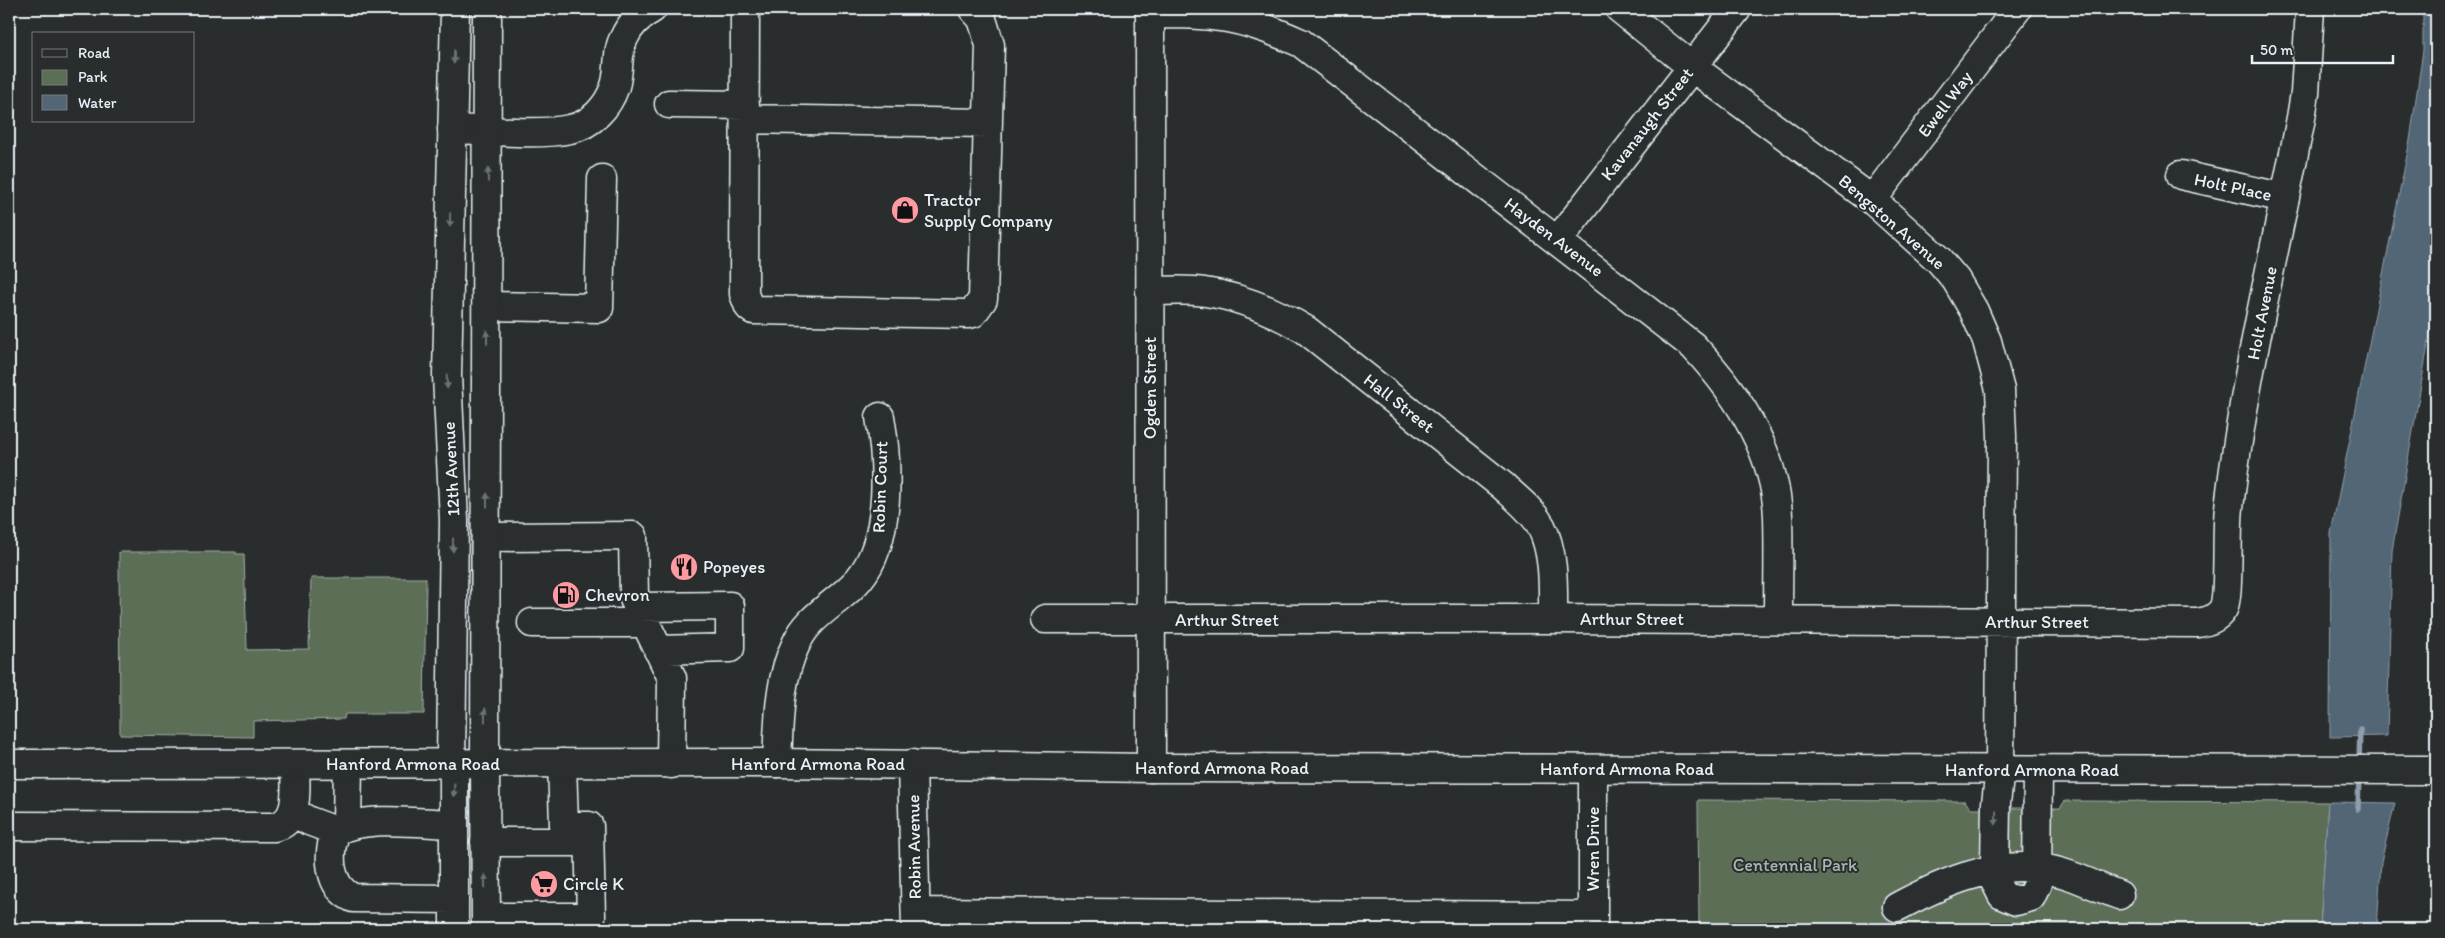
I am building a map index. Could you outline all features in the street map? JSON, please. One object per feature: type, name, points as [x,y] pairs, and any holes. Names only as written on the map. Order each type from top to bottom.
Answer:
[{"type":"street","name":"12th Avenue","points":[[454,929],[454,779],[451,763],[454,520],[447,376],[455,9]]},
{"type":"street","name":"12th Avenue","points":[[486,923],[485,763],[489,130],[487,9]]},
{"type":"street","points":[[452,129],[570,129],[589,122],[604,108],[615,86],[623,39],[637,18],[652,9]]},
{"type":"street","points":[[745,9],[744,294],[749,307],[754,310],[948,314],[974,313],[983,300],[990,46],[982,18],[973,9]]},
{"type":"street","name":"Bengston Avenue","points":[[1620,9],[1692,67],[1872,200],[1939,260],[1956,280],[1974,311],[1987,341],[2000,390],[2002,436],[2000,770],[1996,803],[1995,869],[1996,883],[2002,895],[2016,901],[2031,897],[2037,884],[2039,868]]},
{"type":"street","name":"Kavanaugh Street","points":[[1558,240],[1737,9]]},
{"type":"street","name":"Ewell Way","points":[[1872,200],[2017,9]]},
{"type":"street","name":"Holt Avenue","points":[[2217,616],[2226,599],[2226,541],[2238,443],[2305,93],[2310,9]]},
{"type":"street","name":"Hayden Avenue","points":[[1150,11],[1202,13],[1232,17],[1267,27],[1301,43],[1693,346],[1718,372],[1739,402],[1760,441],[1772,480],[1778,515],[1778,620]]},
{"type":"street","name":"Ogden Street","points":[[1150,11],[1151,768]]},
{"type":"street","points":[[669,104],[745,112],[988,123]]},
{"type":"street","name":"Holt Place","points":[[2181,175],[2285,198]]},
{"type":"street","points":[[487,306],[599,308],[602,179]]},
{"type":"street","name":"Hall Street","points":[[1150,291],[1204,291],[1247,300],[1275,312],[1306,330],[1503,486],[1525,506],[1541,526],[1550,557],[1553,619]]},
{"type":"street","name":"Robin Court","points":[[777,763],[781,698],[786,669],[796,643],[809,622],[859,579],[878,544],[884,497],[885,450],[880,417]]},
{"type":"street","points":[[487,537],[633,536],[634,599],[672,678],[671,764]]},
{"type":"street","points":[[532,623],[730,606],[730,648],[658,650]]},
{"type":"street","name":"Arthur Street","points":[[1045,619],[1553,619],[2198,623],[2217,616]]},
{"type":"street","points":[[486,923],[591,917],[589,826],[564,825],[562,763]]},
{"type":"street","name":"Hanford Armona Road","points":[[9,764],[777,763],[1151,768],[1593,770],[2436,770]]},
{"type":"street","points":[[9,826],[274,828],[283,826],[289,821],[293,812],[295,764]]},
{"type":"street","points":[[348,764],[342,828],[332,842],[332,873],[336,884],[343,894],[353,898],[453,899]]},
{"type":"street","name":"Robin Avenue","points":[[912,764],[916,921]]},
{"type":"street","name":"Wren Drive","points":[[1593,770],[1593,922]]},
{"type":"street","points":[[2038,770],[2039,868],[2060,872],[2119,895]]},
{"type":"street","points":[[293,812],[309,821],[342,828],[364,822],[453,824]]},
{"type":"street","points":[[485,842],[589,842]]},
{"type":"street","points":[[1897,907],[1921,894],[1995,869]]},
{"type":"street","points":[[916,921],[1593,922]]},
{"type":"green space","points":[[119,552],[236,552],[236,554],[244,554],[247,650],[309,649],[311,578],[426,578],[424,714],[345,714],[344,719],[253,721],[253,737],[120,735]]},
{"type":"green space","name":"Centennial Park","points":[[1698,800],[1965,801],[1970,808],[2060,808],[2065,801],[2328,802],[2320,929],[1699,929]]},
{"type":"water","points":[[2423,9],[2436,9],[2436,299],[2392,551],[2387,736],[2330,737],[2331,533],[2410,140],[2423,50]]},
{"type":"water","points":[[2328,802],[2395,803],[2381,862],[2377,929],[2320,929]]},
{"type":"waterway","points":[[2359,762],[2360,729]]},
{"type":"waterway","points":[[2358,809],[2359,776]]},
{"type":"place","name":"Tractor Supply Company","points":[[905,210]]},
{"type":"place","name":"Popeyes","points":[[684,567]]},
{"type":"place","name":"Chevron","points":[[566,595]]},
{"type":"place","name":"Circle K","points":[[544,884]]}]
